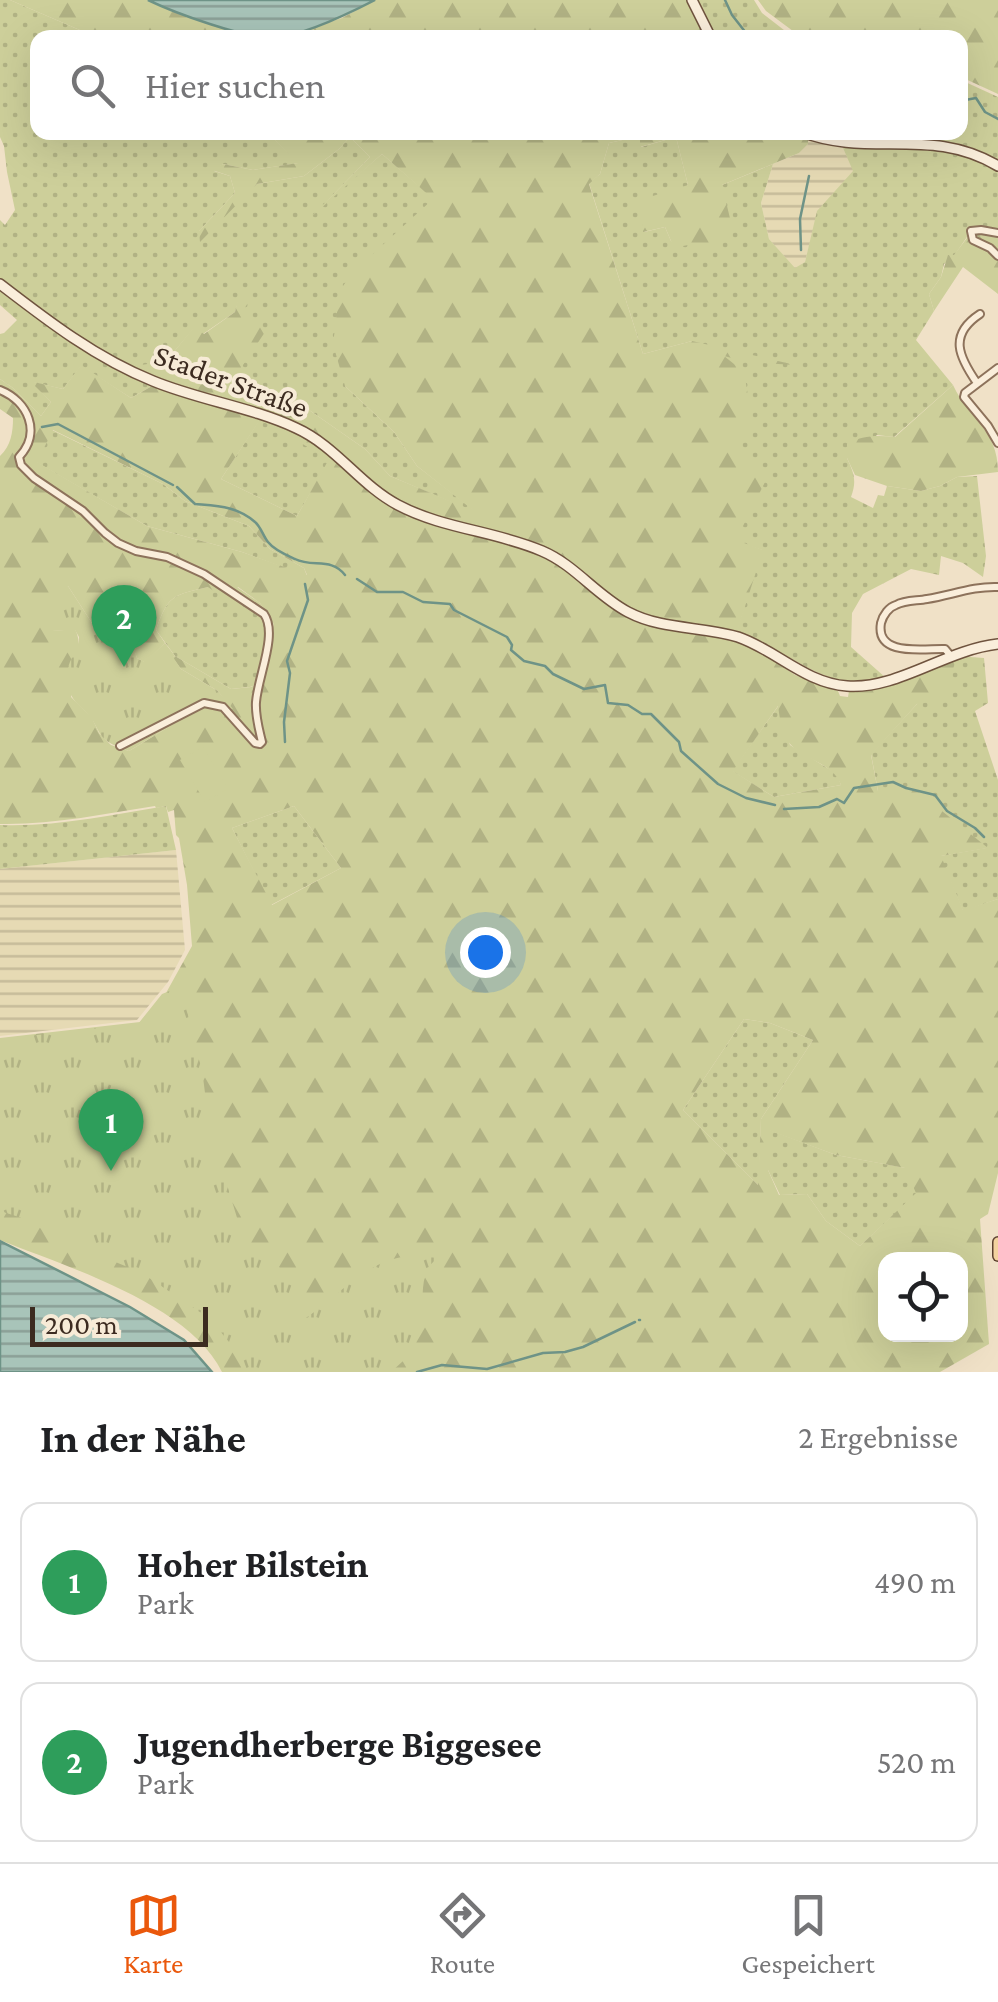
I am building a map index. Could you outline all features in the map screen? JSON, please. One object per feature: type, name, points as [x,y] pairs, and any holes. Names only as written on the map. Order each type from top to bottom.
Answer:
[{"type":"main road","points":[[998,1242],[998,1256]]},
{"type":"street","points":[[692,0],[706,30]]},
{"type":"street","points":[[830,140],[948,146],[998,166]]},
{"type":"street","points":[[998,234],[971,232],[973,240],[998,256]]},
{"type":"street","name":"Stader Straße","points":[[0,284],[68,335],[113,362],[186,393],[294,427],[326,446],[375,490],[400,506],[544,552],[637,616],[735,636],[818,680],[845,686],[890,681],[970,648],[998,644]]},
{"type":"street","points":[[977,383],[963,362],[959,340],[966,325],[980,314]]},
{"type":"street","points":[[998,368],[964,397],[998,443]]},
{"type":"street","points":[[0,390],[17,398],[28,415],[30,442],[19,456],[21,465],[34,478],[83,511],[118,543],[167,556],[204,574],[269,620],[271,635],[259,677],[256,706],[262,744],[254,743],[224,707],[204,702],[120,746]]},
{"type":"street","points":[[950,655],[945,648],[902,650],[890,644],[881,624],[885,613],[901,603],[982,586],[998,587]]},
{"type":"shaded area","points":[[148,0],[375,0],[306,30],[229,30]]},
{"type":"shaded area","points":[[808,140],[843,148],[854,171],[818,211],[805,262],[795,269],[769,239],[761,203],[773,164],[799,153]]},
{"type":"shaded area","points":[[176,850],[185,950],[168,982],[137,1020],[0,1036],[0,869]]},
{"type":"shaded area","points":[[0,1241],[130,1307],[184,1340],[212,1372],[0,1372]]},
{"type":"green space","points":[[0,0],[10,0],[80,30],[30,30],[30,140],[275,140],[299,163],[253,170],[223,164],[214,171],[230,176],[235,193],[199,231],[257,184],[304,176],[347,140],[353,140],[370,157],[326,202],[382,154],[434,199],[424,209],[345,386],[394,432],[417,466],[479,514],[390,476],[365,449],[299,403],[233,380],[240,295],[235,312],[203,334],[194,328],[173,353],[171,370],[142,365],[152,386],[131,398],[81,366],[63,389],[32,382],[51,402],[41,416],[0,379],[0,334],[17,320],[0,305],[0,220],[5,225],[15,210],[0,137]]},
{"type":"green space","points":[[10,0],[148,0],[235,30],[80,30]]},
{"type":"green space","points":[[375,0],[688,0],[703,30],[304,30],[342,18]]},
{"type":"green space","points":[[698,0],[754,0],[762,13],[784,30],[712,30]]},
{"type":"green space","points":[[758,0],[998,0],[998,94],[968,80],[968,30],[792,30]]},
{"type":"green space","points":[[968,83],[998,97],[998,161],[954,143],[932,140],[968,140]]},
{"type":"green space","points":[[275,140],[347,140],[304,176],[257,184],[200,242],[199,231],[235,193],[230,176],[212,170],[223,164],[253,170],[298,163]]},
{"type":"green space","points":[[353,140],[622,140],[609,143],[600,174],[589,184],[643,354],[692,341],[795,365],[747,362],[724,356],[744,372],[753,425],[733,441],[769,474],[736,540],[763,550],[734,641],[765,654],[795,675],[848,697],[849,691],[891,684],[957,656],[944,699],[917,704],[871,755],[878,791],[917,791],[988,848],[941,856],[963,910],[998,899],[998,1173],[988,1214],[980,1219],[989,1344],[940,1372],[222,1372],[206,1348],[155,1307],[91,1276],[0,1240],[0,1038],[140,1022],[166,993],[192,946],[187,885],[174,810],[168,812],[166,806],[155,806],[58,821],[0,824],[0,456],[11,438],[13,418],[0,409],[0,379],[41,416],[51,402],[30,381],[63,389],[81,365],[131,398],[152,386],[141,365],[154,363],[170,369],[173,353],[194,327],[204,334],[235,312],[239,294],[249,301],[240,316],[252,318],[265,332],[233,380],[299,403],[365,449],[390,476],[474,511],[417,466],[394,432],[345,386],[333,344],[343,286],[353,272],[433,199],[382,154],[310,218],[370,157]],"holes":[[[260,420],[329,459],[297,516],[221,479]],[[53,430],[163,484],[185,501],[249,526],[270,549],[304,568],[307,575],[147,526],[37,462]],[[68,586],[99,634],[117,629],[131,641],[137,658],[146,663],[165,643],[156,630],[173,598],[208,587],[224,598],[238,587],[260,603],[274,623],[263,681],[231,689],[172,657],[181,669],[218,691],[231,709],[212,705],[195,711],[129,751],[111,745],[71,697],[79,654],[75,629],[53,631]],[[778,706],[788,741],[826,767],[841,785],[774,797],[733,771]],[[294,806],[341,868],[272,905],[232,828]],[[744,1019],[770,1023],[813,1040],[761,1119],[758,1185],[683,1110]],[[768,1130],[836,1155],[905,1168],[916,1193],[860,1246],[826,1221],[807,1194],[779,1195],[768,1170]]]},
{"type":"green space","points":[[640,140],[641,147],[677,140],[688,185],[644,232],[665,227],[671,241],[689,245],[722,185],[773,164],[761,203],[769,239],[795,268],[805,262],[817,211],[853,171],[843,148],[924,148],[969,157],[998,171],[998,232],[971,231],[944,264],[941,277],[929,294],[934,311],[916,340],[953,385],[894,437],[877,435],[847,458],[854,477],[851,497],[873,508],[887,486],[921,491],[957,477],[977,476],[986,556],[983,577],[963,563],[941,556],[939,575],[911,569],[863,594],[852,613],[851,647],[886,678],[835,679],[736,633],[762,550],[735,541],[732,441],[692,341],[643,354],[589,183],[600,174],[609,143]]},
{"type":"green space","points":[[640,140],[665,140],[640,147]]},
{"type":"green space","points":[[677,140],[808,140],[799,153],[722,185],[733,231],[711,250],[678,247],[665,227],[643,232],[640,200],[688,185]]},
{"type":"green space","points":[[970,234],[998,236],[998,294],[963,267],[934,311],[929,294],[941,277],[948,255],[954,255]]},
{"type":"green space","points":[[953,385],[988,435],[998,472],[957,477],[921,491],[887,486],[855,475],[847,458],[847,444],[870,436],[895,437]]},
{"type":"green space","points":[[260,419],[330,459],[297,516],[221,479]]},
{"type":"green space","points":[[52,430],[163,484],[185,501],[249,526],[270,549],[304,568],[307,576],[242,552],[147,526],[36,462]]},
{"type":"green space","points":[[68,586],[99,634],[117,629],[141,631],[143,635],[132,641],[137,658],[145,662],[165,643],[181,669],[218,691],[233,709],[212,705],[195,711],[129,751],[107,741],[69,689],[68,671],[79,650],[79,637],[75,630],[51,628],[51,593]]},
{"type":"green space","points":[[208,587],[237,587],[260,603],[274,622],[263,682],[231,689],[175,656],[156,630],[173,598]]},
{"type":"green space","points":[[957,656],[984,658],[988,703],[975,711],[998,780],[998,899],[963,911],[940,856],[986,848],[878,791],[871,754]]},
{"type":"green space","points":[[779,705],[790,745],[837,774],[841,785],[774,797],[732,771]]},
{"type":"green space","points":[[203,747],[228,789],[205,802],[180,760]]},
{"type":"green space","points":[[166,806],[176,850],[0,869],[0,825],[63,822]]},
{"type":"green space","points":[[294,806],[341,868],[271,905],[232,828]]},
{"type":"green space","points":[[172,990],[185,996],[202,1069],[209,1125],[247,1243],[282,1269],[295,1268],[301,1305],[294,1326],[377,1265],[416,1255],[438,1258],[427,1270],[414,1351],[391,1372],[249,1372],[210,1319],[142,1273],[0,1211],[0,1117],[7,1105],[0,1090],[0,1039],[138,1024],[162,994]]},
{"type":"green space","points":[[744,1019],[770,1023],[813,1040],[761,1119],[759,1186],[683,1110]]},
{"type":"green space","points":[[767,1129],[836,1155],[906,1168],[917,1193],[860,1246],[826,1221],[807,1194],[780,1195],[768,1170]]},
{"type":"waterway","points":[[725,0],[744,30]]},
{"type":"waterway","points":[[968,100],[976,98],[985,112],[998,119]]},
{"type":"waterway","points":[[801,250],[800,219],[809,176]]},
{"type":"waterway","points":[[42,427],[58,424],[173,485]]},
{"type":"waterway","points":[[177,487],[195,504],[226,508],[248,517],[271,545],[284,554],[302,562],[334,566],[345,575]]},
{"type":"waterway","points":[[357,579],[377,592],[403,592],[423,602],[450,604],[454,610],[507,637],[511,650],[524,661],[545,666],[584,689],[605,685],[608,703],[628,705],[642,714],[651,714],[679,742],[681,751],[718,784],[746,798],[775,805]]},
{"type":"waterway","points":[[285,742],[290,673],[287,661],[308,600],[305,584]]},
{"type":"waterway","points":[[784,809],[819,807],[837,799],[844,803],[854,788],[893,782],[935,795],[947,811],[984,837]]},
{"type":"waterway","points":[[417,1372],[442,1365],[487,1369],[543,1353],[565,1352],[635,1322]]},
{"type":"place","name":"Jugendherberge Biggesee","points":[[124,667]]},
{"type":"place","name":"Hoher Bilstein","points":[[111,1171]]}]
